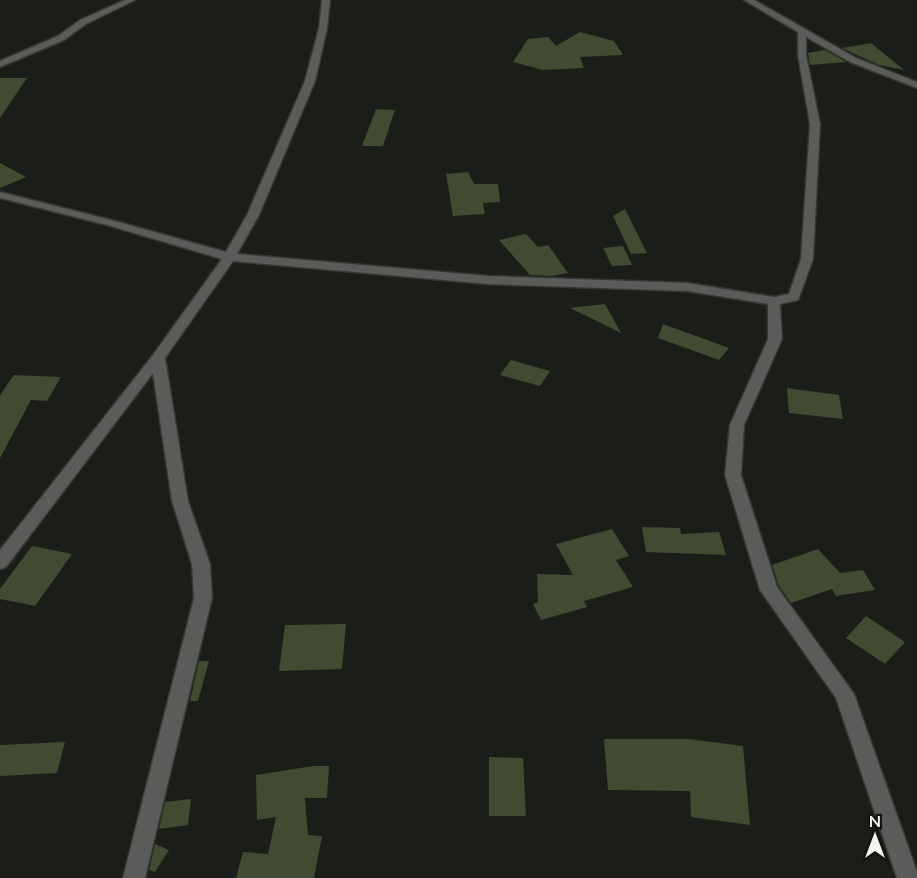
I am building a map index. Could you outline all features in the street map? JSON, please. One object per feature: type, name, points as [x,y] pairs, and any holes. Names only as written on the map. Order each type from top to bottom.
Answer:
[{"type":"street","points":[[0,64],[61,38],[82,22],[131,0]]},
{"type":"street","points":[[0,562],[158,358],[229,257],[253,215],[310,81],[323,28],[326,0]]},
{"type":"street","points":[[748,0],[854,60],[917,85]]},
{"type":"street","points":[[0,195],[111,223],[229,257],[488,280],[687,287],[774,301],[794,297],[807,259],[815,124],[802,55],[802,30]]},
{"type":"street","points":[[774,301],[775,339],[737,424],[733,475],[769,591],[844,694],[908,878]]},
{"type":"street","points":[[134,878],[203,598],[201,564],[180,501],[158,358]]},
{"type":"building","points":[[580,32],[614,41],[623,55],[580,57],[584,68],[543,70],[513,62],[528,39],[548,37],[556,46]]},
{"type":"building","points":[[871,43],[904,70],[879,65],[842,48]]},
{"type":"building","points":[[825,50],[846,62],[810,65],[808,53]]},
{"type":"building","points":[[0,78],[27,78],[0,118]]},
{"type":"building","points":[[376,109],[395,110],[383,146],[362,146]]},
{"type":"building","points":[[0,163],[26,177],[0,188]]},
{"type":"building","points":[[468,172],[474,184],[498,184],[500,202],[483,203],[485,214],[453,216],[446,174]]},
{"type":"building","points":[[625,209],[647,253],[631,254],[613,216]]},
{"type":"building","points":[[526,234],[538,247],[548,245],[568,273],[551,276],[530,275],[499,240]]},
{"type":"building","points":[[623,246],[632,265],[612,266],[603,248]]},
{"type":"building","points":[[605,304],[621,333],[570,308]]},
{"type":"building","points":[[663,324],[729,348],[719,360],[658,338]]},
{"type":"building","points":[[511,360],[550,371],[540,386],[500,375]]},
{"type":"building","points":[[14,375],[61,377],[47,401],[31,400],[0,458],[0,395]]},
{"type":"building","points":[[787,388],[839,395],[843,419],[789,413]]},
{"type":"building","points":[[642,527],[680,528],[681,534],[719,532],[726,555],[646,552]]},
{"type":"building","points":[[612,529],[629,556],[616,560],[633,587],[584,601],[587,607],[541,620],[533,604],[538,602],[537,574],[573,575],[556,544]]},
{"type":"building","points":[[32,546],[72,554],[35,606],[0,599],[0,589]]},
{"type":"building","points":[[818,549],[840,573],[863,570],[875,590],[836,596],[832,589],[791,603],[779,586],[772,565]]},
{"type":"building","points":[[866,616],[905,642],[885,664],[846,638]]},
{"type":"building","points":[[346,624],[342,669],[279,671],[285,625]]},
{"type":"building","points":[[199,661],[209,661],[198,701],[190,701]]},
{"type":"building","points":[[604,739],[689,739],[743,746],[750,825],[691,817],[690,791],[608,790]]},
{"type":"building","points":[[65,742],[57,773],[0,776],[0,745]]},
{"type":"building","points":[[489,757],[523,758],[526,816],[489,816]]},
{"type":"building","points":[[313,766],[329,766],[327,798],[305,798],[308,835],[322,836],[314,878],[236,878],[243,852],[268,854],[276,817],[257,820],[256,775]]},
{"type":"building","points":[[191,799],[188,825],[159,829],[165,802]]},
{"type":"building","points":[[155,844],[169,850],[155,872],[149,870]]}]
